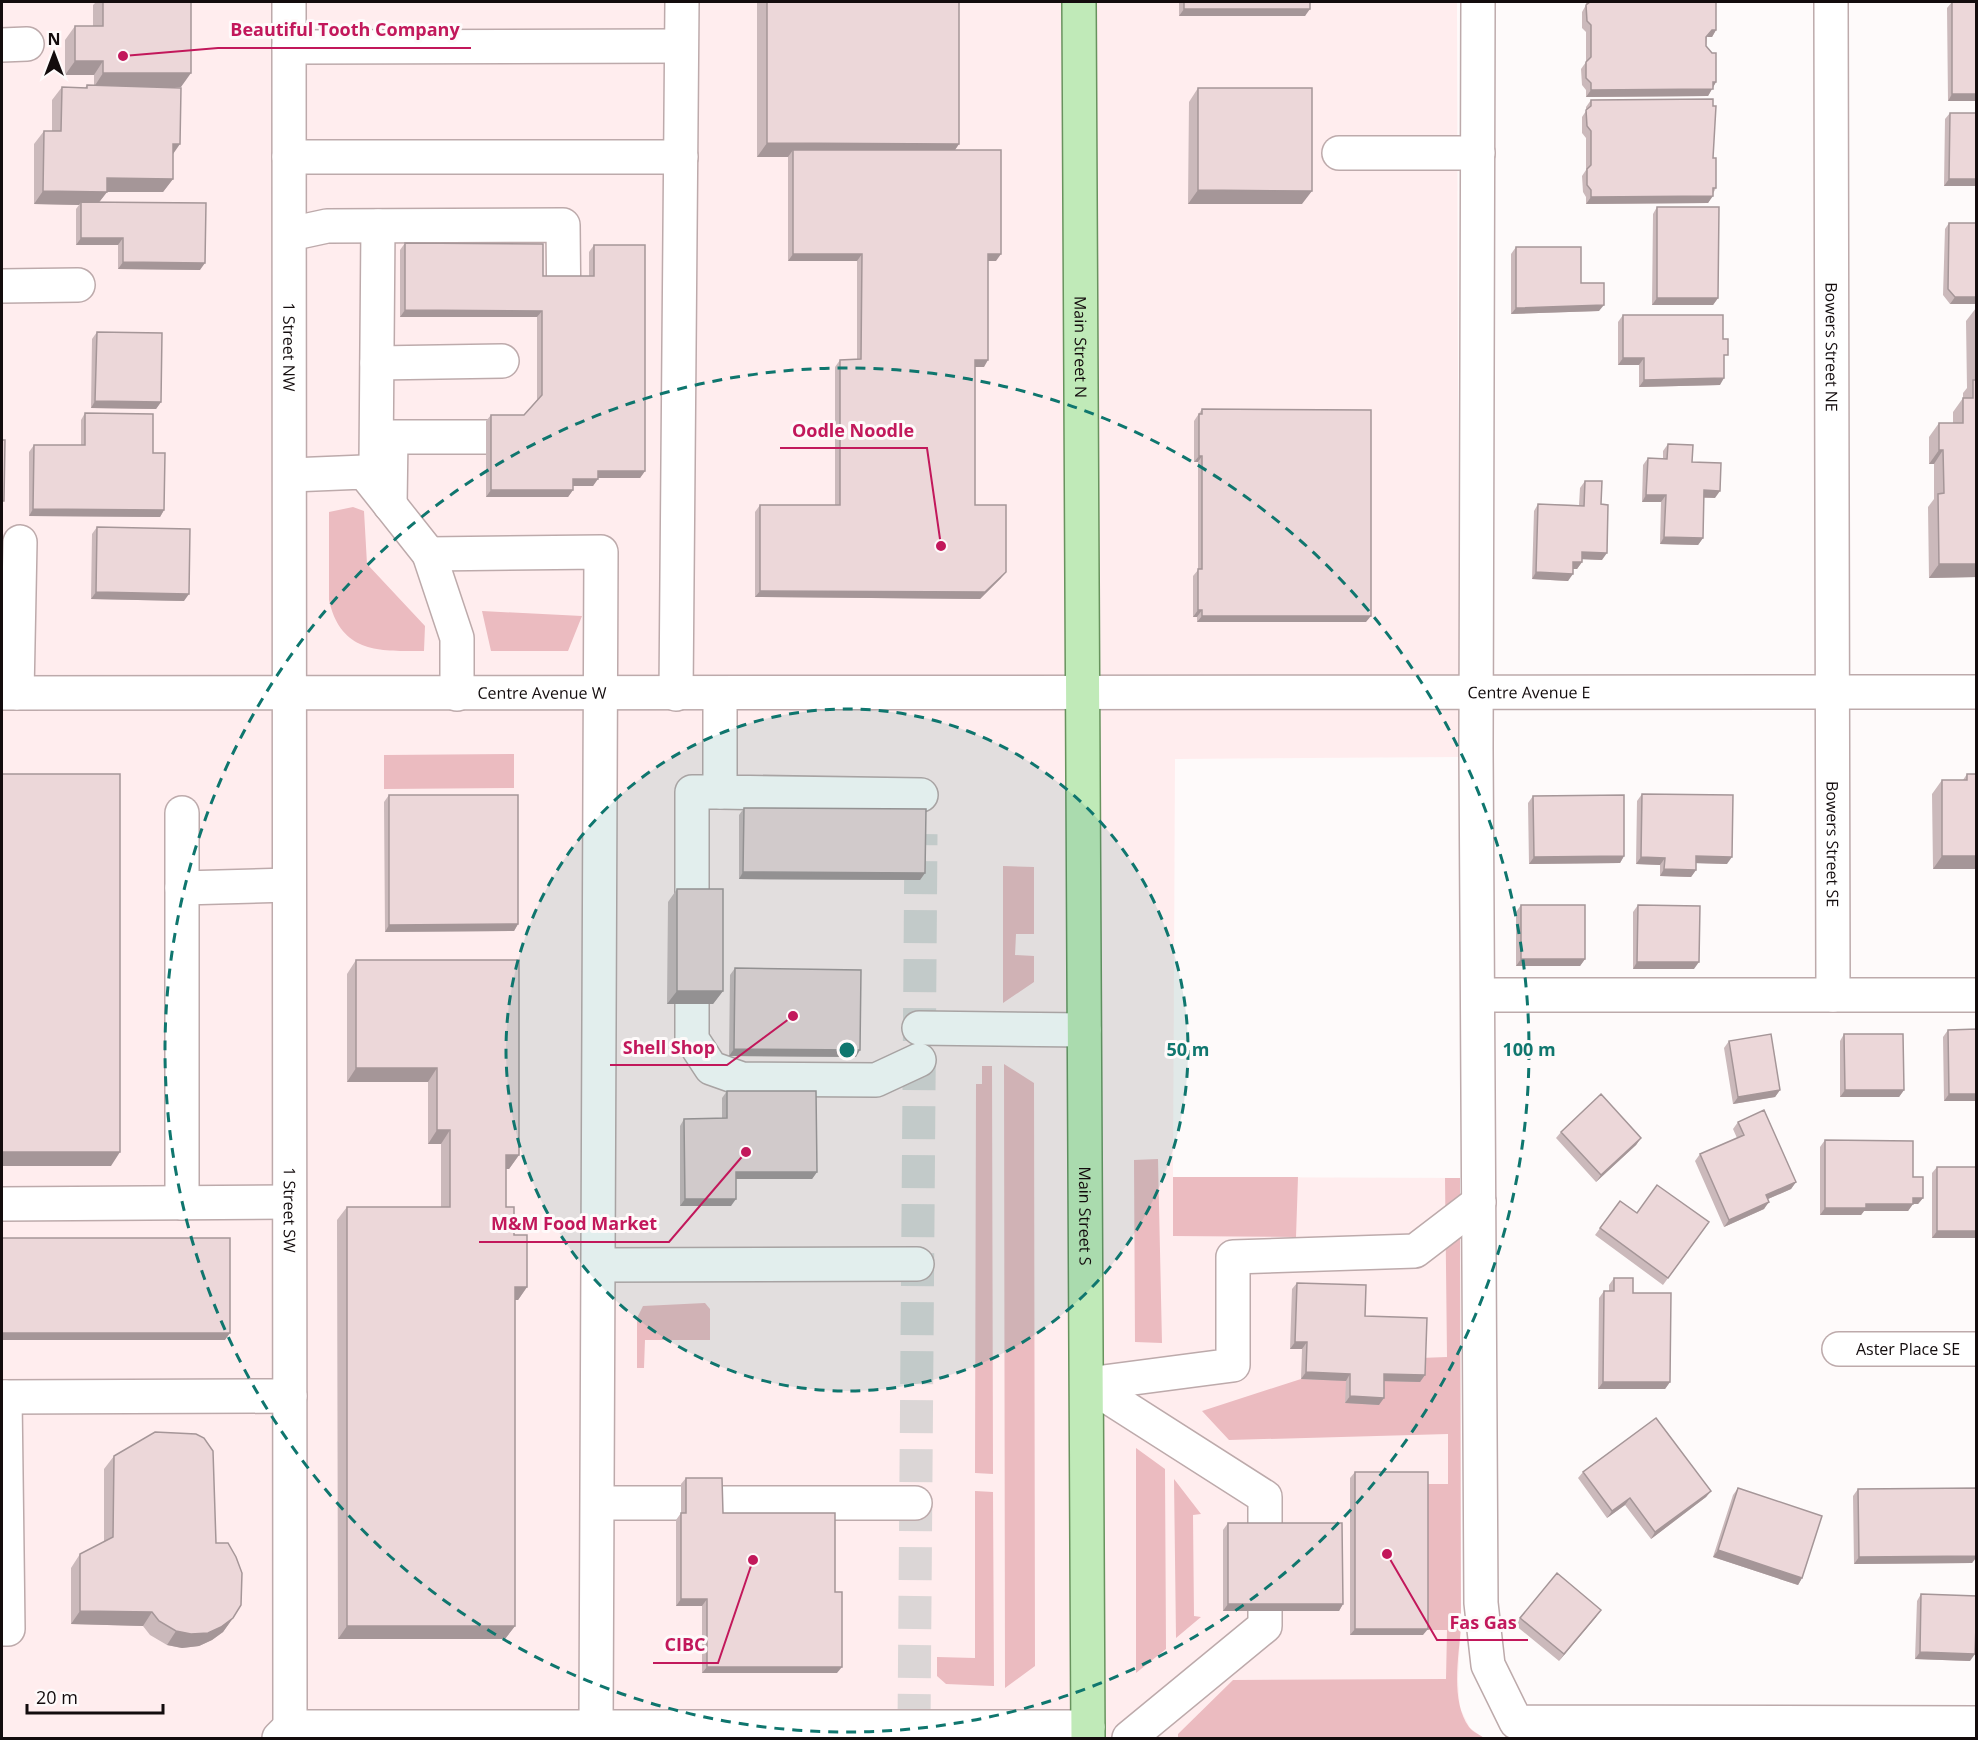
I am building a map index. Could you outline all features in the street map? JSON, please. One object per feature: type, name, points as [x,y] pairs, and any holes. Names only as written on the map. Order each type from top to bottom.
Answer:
[{"type":"main road","name":"Main Street N","points":[[1079,2],[1082,692]]},
{"type":"main road","name":"Main Street S","points":[[1082,692],[1088,1384],[1088,1732]]},
{"type":"street","name":"1 Street NW","points":[[289,2],[291,475],[289,692]]},
{"type":"street","points":[[676,694],[682,2]]},
{"type":"street","points":[[1478,2],[1476,692],[1481,1603],[1488,1665],[1516,1722],[1977,1723]]},
{"type":"street","name":"Bowers Street NE","points":[[1831,2],[1834,692]]},
{"type":"street","points":[[289,47],[681,46]]},
{"type":"street","points":[[1340,153],[1478,153]]},
{"type":"street","points":[[289,157],[681,157]]},
{"type":"street","points":[[290,234],[327,226],[563,225],[564,354]]},
{"type":"street","points":[[378,226],[377,363],[383,496]]},
{"type":"street","points":[[2,286],[78,285]]},
{"type":"street","points":[[377,363],[502,362]]},
{"type":"street","points":[[383,496],[391,437],[564,437]]},
{"type":"street","points":[[291,475],[364,472],[429,554],[457,638],[457,694]]},
{"type":"street","points":[[9,693],[20,542]]},
{"type":"street","points":[[429,554],[601,552],[596,1726]]},
{"type":"street","name":"1 Street SW","points":[[284,1732],[290,1396],[289,692]]},
{"type":"street","name":"Centre Avenue E","points":[[1082,692],[1977,692]]},
{"type":"street","name":"Centre Avenue W","points":[[9,693],[1082,692]]},
{"type":"street","name":"Bowers Street SE","points":[[1833,995],[1834,692]]},
{"type":"street","points":[[720,694],[720,792]]},
{"type":"street","points":[[919,1060],[876,1080],[742,1078],[711,1068],[692,1039],[692,792],[921,795]]},
{"type":"street","points":[[182,813],[182,1203]]},
{"type":"street","points":[[182,888],[289,885]]},
{"type":"street","points":[[1478,995],[1977,995]]},
{"type":"street","points":[[919,1028],[1084,1030]]},
{"type":"street","points":[[2,1204],[289,1202]]},
{"type":"street","points":[[1088,1384],[1233,1365],[1233,1257],[1415,1251],[1479,1202]]},
{"type":"street","points":[[599,1265],[917,1264]]},
{"type":"street","name":"Aster Place SE","points":[[1839,1349],[1977,1349]]},
{"type":"street","points":[[1088,1384],[1265,1497],[1265,1530]]},
{"type":"street","points":[[2,1629],[8,1629],[3,1397],[290,1396]]},
{"type":"street","points":[[598,1503],[915,1503]]},
{"type":"street","points":[[1129,1738],[1265,1626],[1265,1611]]},
{"type":"street","points":[[284,1732],[494,1732],[596,1726],[762,1732],[1088,1732]]},
{"type":"shaded area","points":[[2,2],[1457,2],[1459,757],[1175,759],[1173,1177],[1460,1178],[1461,1626],[1458,1679],[1460,1708],[1470,1728],[1484,1738],[2,1738]]},
{"type":"shaded area","points":[[353,507],[364,511],[367,564],[425,626],[424,651],[392,651],[364,646],[343,631],[335,618],[329,600],[329,512]]},
{"type":"shaded area","points":[[482,611],[582,616],[568,651],[491,651]]},
{"type":"shaded area","points":[[514,754],[514,788],[384,789],[384,755]]},
{"type":"shaded area","points":[[1003,866],[1034,867],[1034,934],[1016,934],[1015,955],[1034,956],[1034,982],[1003,1003]]},
{"type":"shaded area","points":[[1004,1064],[1034,1083],[1035,1666],[1005,1688]]},
{"type":"shaded area","points":[[982,1066],[992,1066],[993,1474],[975,1473],[976,1084],[982,1084]]},
{"type":"shaded area","points":[[1158,1159],[1162,1343],[1135,1342],[1134,1160]]},
{"type":"shaded area","points":[[1173,1177],[1298,1177],[1296,1237],[1173,1236]]},
{"type":"shaded area","points":[[1445,1178],[1460,1178],[1461,1626],[1457,1678],[1459,1704],[1463,1716],[1469,1727],[1484,1738],[1178,1738],[1178,1734],[1233,1680],[1446,1679],[1447,1630],[1423,1630],[1425,1484],[1448,1484],[1448,1434],[1229,1440],[1202,1411],[1301,1379],[1379,1381],[1420,1358],[1447,1357]]},
{"type":"shaded area","points":[[705,1303],[710,1309],[710,1340],[645,1340],[644,1368],[637,1368],[637,1318],[643,1306]]},
{"type":"shaded area","points":[[1136,1448],[1165,1469],[1166,1649],[1136,1673]]},
{"type":"shaded area","points":[[1174,1479],[1201,1514],[1193,1515],[1194,1616],[1201,1617],[1176,1638]]},
{"type":"shaded area","points":[[975,1491],[993,1492],[994,1686],[946,1684],[937,1676],[937,1657],[975,1658]]},
{"type":"building","points":[[103,2],[191,2],[191,73],[103,73],[103,61],[75,61],[75,26],[103,26]]},
{"type":"building","points":[[767,2],[959,2],[959,144],[767,143]]},
{"type":"building","points":[[1184,2],[1310,2],[1310,9],[1184,9]]},
{"type":"building","points":[[1590,2],[1716,2],[1716,30],[1712,30],[1706,37],[1706,46],[1712,53],[1716,53],[1716,82],[1713,82],[1713,89],[1591,90],[1591,83],[1586,78],[1586,62],[1591,57],[1591,25],[1587,21],[1586,5]]},
{"type":"building","points":[[1952,2],[1977,2],[1977,94],[1952,94]]},
{"type":"building","points":[[87,85],[181,88],[180,144],[173,144],[173,179],[107,178],[107,192],[43,191],[44,131],[61,131],[62,87],[87,88]]},
{"type":"building","points":[[1198,88],[1312,88],[1312,191],[1198,190]]},
{"type":"building","points":[[1713,99],[1713,106],[1716,106],[1713,158],[1716,158],[1716,188],[1713,188],[1713,196],[1591,197],[1591,190],[1587,185],[1587,169],[1591,165],[1591,131],[1587,126],[1586,110],[1591,106],[1591,100]]},
{"type":"building","points":[[1950,113],[1977,113],[1977,179],[1949,179]]},
{"type":"building","points":[[793,150],[1001,150],[1001,254],[988,254],[988,360],[975,360],[975,505],[1006,505],[1006,572],[985,592],[760,591],[760,505],[840,505],[840,360],[861,359],[862,254],[793,254]]},
{"type":"building","points":[[81,202],[206,203],[205,263],[123,262],[123,238],[81,238]]},
{"type":"building","points":[[1657,207],[1719,207],[1718,298],[1657,298]]},
{"type":"building","points":[[1949,223],[1977,223],[1977,297],[1955,297],[1948,289]]},
{"type":"building","points":[[405,243],[543,244],[543,276],[594,276],[594,245],[645,245],[645,471],[598,471],[598,479],[573,479],[573,490],[491,490],[491,415],[524,415],[542,395],[542,311],[405,310]]},
{"type":"building","points":[[1516,247],[1581,247],[1581,283],[1604,283],[1604,305],[1516,308]]},
{"type":"building","points":[[1976,308],[1977,564],[1939,564],[1938,494],[1944,493],[1943,450],[1939,450],[1939,423],[1963,423],[1963,398],[1973,398],[1973,380],[1976,380]]},
{"type":"building","points":[[1623,315],[1723,315],[1723,339],[1728,339],[1728,355],[1724,355],[1724,378],[1644,380],[1644,358],[1623,358]]},
{"type":"building","points":[[97,332],[162,333],[161,402],[95,401]]},
{"type":"building","points":[[1202,409],[1371,410],[1371,616],[1202,616],[1202,610],[1198,610],[1198,569],[1202,569],[1202,456],[1199,456],[1199,414],[1202,414]]},
{"type":"building","points":[[85,413],[153,414],[153,453],[165,453],[164,510],[33,509],[34,445],[85,445]]},
{"type":"building","points":[[2,440],[5,440],[4,501],[2,501]]},
{"type":"building","points":[[1668,444],[1693,445],[1692,462],[1721,463],[1720,491],[1704,490],[1703,538],[1664,537],[1666,495],[1646,495],[1648,458],[1667,459]]},
{"type":"building","points":[[1585,481],[1602,481],[1601,504],[1608,505],[1607,553],[1582,552],[1582,562],[1573,562],[1573,574],[1536,572],[1538,504],[1584,506]]},
{"type":"building","points":[[97,527],[190,529],[189,594],[96,592]]},
{"type":"building","points":[[2,774],[120,774],[120,1152],[2,1152]]},
{"type":"building","points":[[1967,774],[1977,774],[1977,856],[1942,856],[1942,780],[1967,780]]},
{"type":"building","points":[[1642,794],[1733,795],[1732,857],[1696,856],[1696,870],[1664,869],[1665,858],[1641,857]]},
{"type":"building","points":[[389,795],[518,795],[518,924],[389,925]]},
{"type":"building","points":[[1624,795],[1624,856],[1534,857],[1533,796]]},
{"type":"building","points":[[744,808],[926,809],[925,873],[743,872]]},
{"type":"building","points":[[677,889],[723,889],[723,991],[677,991]]},
{"type":"building","points":[[1521,905],[1585,905],[1585,959],[1521,959]]},
{"type":"building","points":[[1638,905],[1700,906],[1699,962],[1637,962]]},
{"type":"building","points":[[356,960],[519,960],[519,1155],[506,1155],[506,1207],[514,1207],[514,1235],[527,1235],[527,1287],[515,1287],[515,1626],[347,1626],[347,1207],[450,1207],[450,1130],[437,1130],[437,1068],[356,1068]]},
{"type":"building","points":[[735,968],[861,970],[860,1050],[734,1049]]},
{"type":"building","points":[[1977,1029],[1977,1094],[1949,1094],[1948,1030]]},
{"type":"building","points":[[1771,1034],[1780,1090],[1738,1097],[1729,1041]]},
{"type":"building","points":[[1844,1034],[1903,1034],[1904,1090],[1845,1090]]},
{"type":"building","points":[[727,1091],[816,1091],[817,1172],[736,1172],[736,1199],[685,1199],[684,1119],[727,1118]]},
{"type":"building","points":[[1601,1094],[1641,1138],[1601,1175],[1561,1132]]},
{"type":"building","points":[[1764,1110],[1796,1182],[1766,1195],[1769,1202],[1729,1220],[1700,1154],[1744,1135],[1738,1122]]},
{"type":"building","points":[[1825,1140],[1913,1141],[1913,1177],[1923,1177],[1923,1198],[1913,1198],[1913,1204],[1866,1204],[1866,1208],[1825,1208]]},
{"type":"building","points":[[1937,1167],[1977,1167],[1977,1231],[1937,1231]]},
{"type":"building","points":[[1657,1185],[1709,1222],[1668,1278],[1600,1228],[1620,1201],[1637,1213]]},
{"type":"building","points":[[2,1238],[230,1238],[230,1333],[2,1333]]},
{"type":"building","points":[[1614,1278],[1633,1278],[1633,1293],[1671,1293],[1670,1382],[1603,1382],[1604,1291],[1614,1291]]},
{"type":"building","points":[[1297,1283],[1366,1285],[1365,1316],[1427,1318],[1425,1375],[1384,1374],[1384,1398],[1350,1396],[1350,1374],[1306,1372],[1307,1342],[1295,1342]]},
{"type":"building","points":[[1656,1418],[1711,1491],[1655,1532],[1630,1498],[1612,1511],[1583,1472]]},
{"type":"building","points":[[155,1432],[196,1434],[204,1438],[213,1451],[216,1543],[228,1543],[242,1573],[241,1605],[233,1618],[208,1633],[191,1634],[176,1631],[159,1621],[152,1612],[80,1611],[80,1554],[113,1537],[114,1456]]},
{"type":"building","points":[[1355,1472],[1428,1472],[1428,1629],[1355,1629]]},
{"type":"building","points":[[686,1478],[722,1478],[723,1513],[835,1513],[835,1592],[842,1592],[842,1667],[707,1667],[707,1599],[681,1599],[681,1513],[686,1513]]},
{"type":"building","points":[[1738,1488],[1822,1516],[1802,1578],[1718,1550]]},
{"type":"building","points":[[1977,1488],[1977,1556],[1859,1557],[1858,1489]]},
{"type":"building","points":[[1228,1523],[1342,1523],[1343,1604],[1228,1604]]},
{"type":"building","points":[[1557,1573],[1601,1610],[1564,1654],[1520,1618]]},
{"type":"building","points":[[1921,1594],[1977,1596],[1975,1654],[1920,1652]]},
{"type":"tunnel","points":[[914,1727],[921,834]]},
{"type":"place","name":"Beautiful Tooth Company","points":[[123,56]]},
{"type":"place","name":"Oodle Noodle","points":[[941,546]]},
{"type":"place","name":"Shell Shop","points":[[793,1016]]},
{"type":"place","name":"M&M Food Market","points":[[746,1152]]},
{"type":"place","name":"Fas Gas","points":[[1387,1554]]},
{"type":"place","name":"CIBC","points":[[753,1560]]}]
